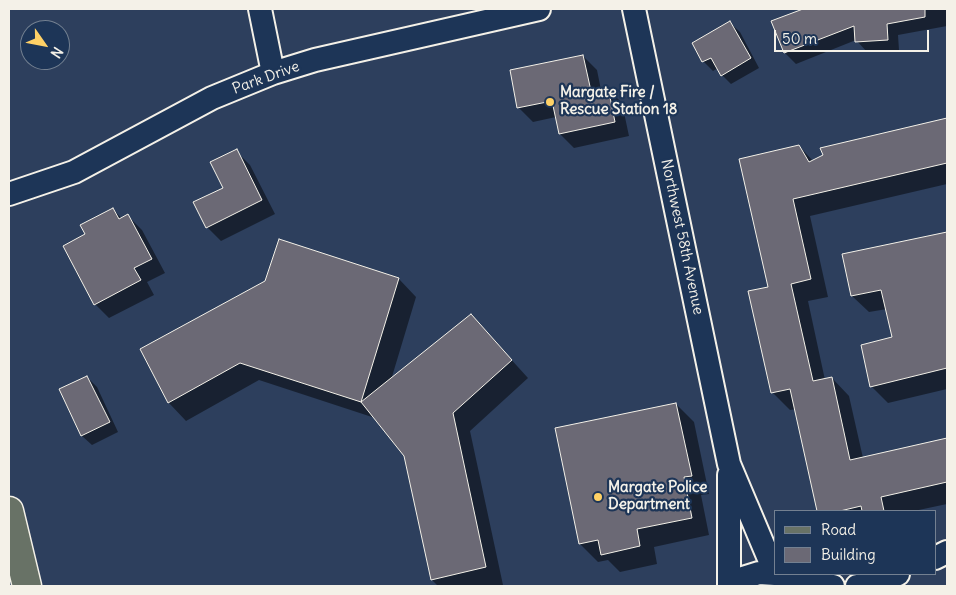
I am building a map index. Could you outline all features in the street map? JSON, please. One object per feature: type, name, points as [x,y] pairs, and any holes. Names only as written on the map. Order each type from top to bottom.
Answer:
[{"type":"main road","points":[[9,511],[27,586]]},
{"type":"street","points":[[260,9],[274,73]]},
{"type":"street","name":"Park Drive","points":[[9,194],[74,172],[212,98],[274,73],[315,60],[515,11],[539,9]]},
{"type":"street","name":"Northwest 58th Avenue","points":[[634,9],[730,464],[774,572]]},
{"type":"street","name":"Northwest 58th Avenue","points":[[729,586],[730,464]]},
{"type":"street","points":[[729,586],[743,578],[759,574],[774,574]]},
{"type":"street","points":[[779,575],[799,584],[832,586]]},
{"type":"street","points":[[858,586],[879,582],[896,575]]},
{"type":"building","points":[[803,9],[925,9],[925,17],[887,24],[888,40],[855,42],[854,26],[784,53],[771,21]]},
{"type":"building","points":[[730,21],[751,58],[721,76],[711,58],[702,62],[692,43]]},
{"type":"building","points":[[583,55],[591,91],[608,87],[615,122],[559,134],[552,101],[517,108],[510,70]]},
{"type":"building","points":[[947,118],[947,163],[793,199],[811,279],[791,284],[813,381],[832,377],[850,460],[947,438],[947,482],[881,497],[884,510],[862,510],[861,506],[844,510],[817,510],[790,389],[771,393],[748,291],[768,287],[739,159],[799,145],[809,162],[823,155],[820,148]]},
{"type":"building","points":[[237,149],[262,200],[206,228],[193,202],[223,188],[210,162]]},
{"type":"building","points":[[113,208],[119,219],[128,214],[152,259],[134,268],[141,280],[94,305],[63,246],[85,234],[80,225]]},
{"type":"building","points":[[947,232],[947,368],[870,387],[861,345],[892,337],[881,290],[851,296],[842,254]]},
{"type":"building","points":[[279,239],[399,278],[361,402],[240,363],[168,403],[140,349],[265,281]]},
{"type":"building","points":[[471,314],[512,360],[453,413],[486,567],[431,580],[404,456],[361,402]]},
{"type":"building","points":[[87,376],[110,422],[81,436],[59,389]]},
{"type":"building","points":[[676,403],[692,476],[684,477],[692,518],[637,529],[640,546],[601,555],[598,540],[579,544],[555,428]]},
{"type":"place","name":"Margate Fire / Rescue Station 18","points":[[550,102]]},
{"type":"place","name":"Margate Police Department","points":[[598,497]]}]
